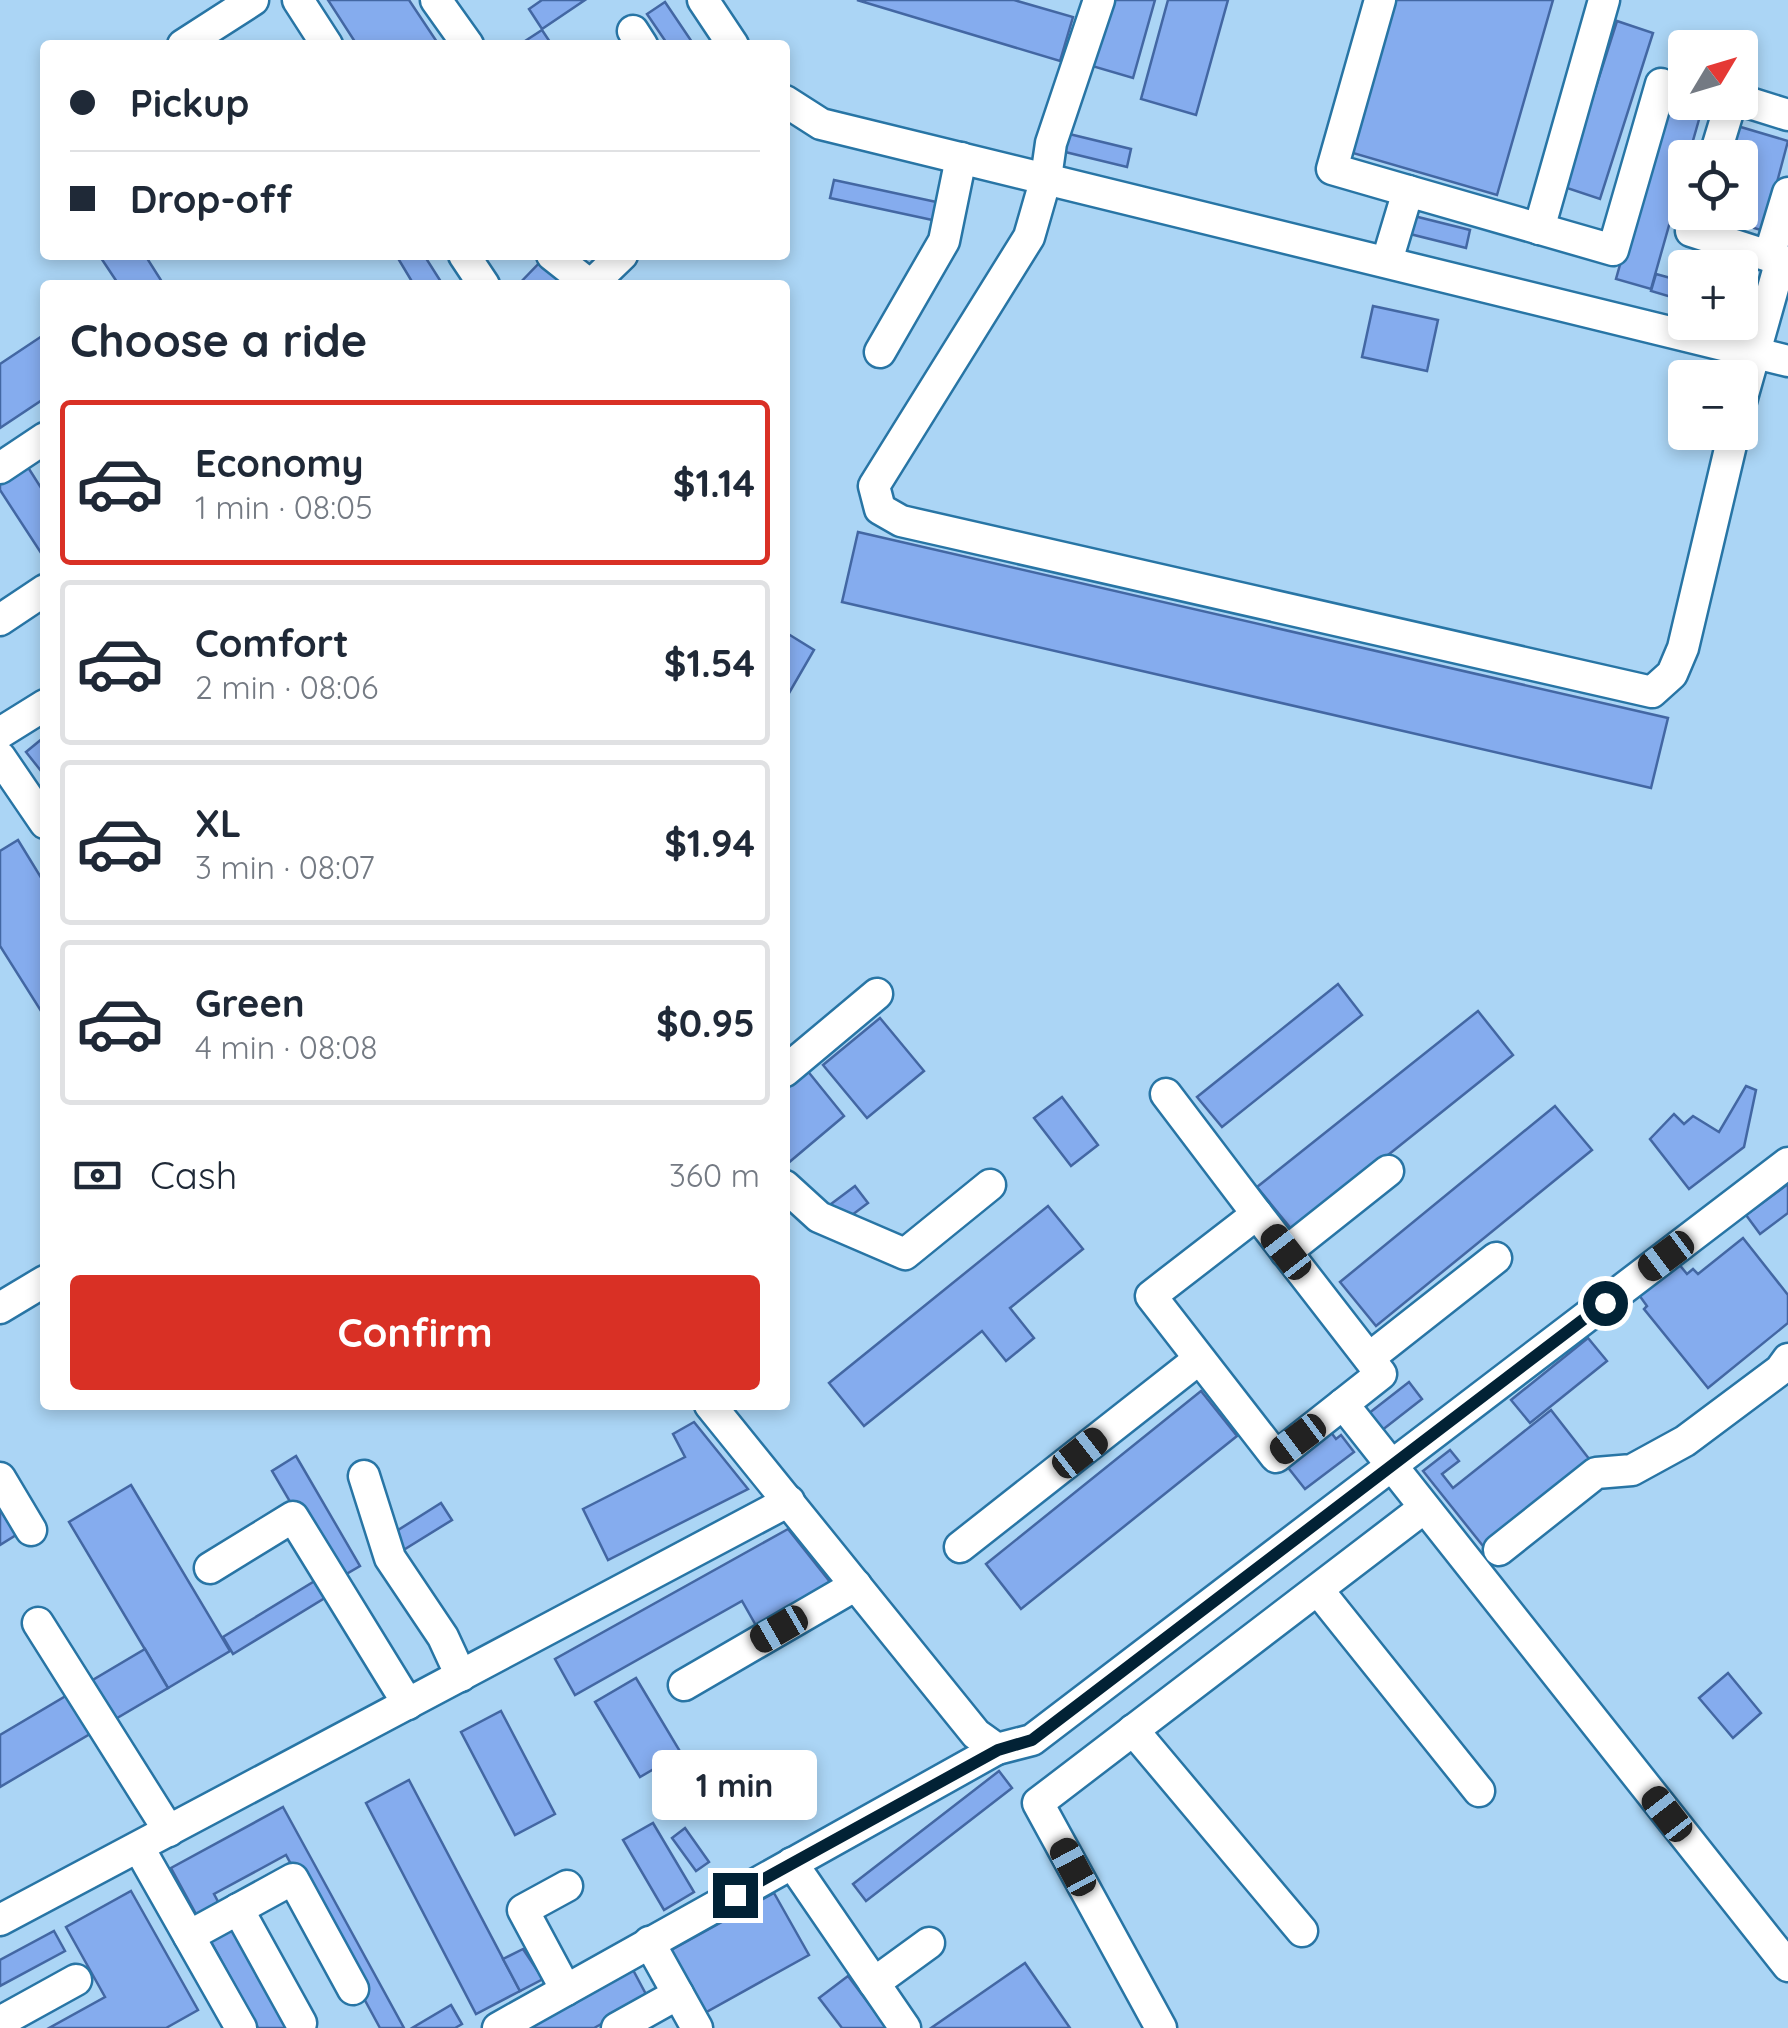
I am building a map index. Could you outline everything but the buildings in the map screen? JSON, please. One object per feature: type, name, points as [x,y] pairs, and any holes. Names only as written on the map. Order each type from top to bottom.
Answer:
[{"type":"street","points":[[191,40],[253,0]]},
{"type":"street","points":[[298,0],[324,40]]},
{"type":"street","points":[[436,0],[464,40]]},
{"type":"street","points":[[704,0],[731,40]]},
{"type":"street","points":[[1099,0],[1051,143],[1046,178],[1029,236],[874,486],[880,508],[901,521],[1652,692],[1672,674],[1683,648],[1730,450]]},
{"type":"street","points":[[1380,0],[1332,168],[1613,250],[1660,84]]},
{"type":"street","points":[[1539,228],[1604,0]]},
{"type":"street","points":[[790,103],[821,124],[1788,361]]},
{"type":"street","points":[[1758,106],[1788,115]]},
{"type":"street","points":[[880,352],[944,240],[962,158]]},
{"type":"street","points":[[1388,261],[1408,190]]},
{"type":"street","points":[[1750,360],[1779,259],[1788,193]]},
{"type":"street","points":[[1691,230],[1779,259]]},
{"type":"street","points":[[558,260],[584,280]]},
{"type":"street","points":[[596,280],[617,260]]},
{"type":"street","points":[[0,468],[40,441]]},
{"type":"street","points":[[0,620],[40,593]]},
{"type":"street","points":[[0,733],[40,713]]},
{"type":"street","points":[[0,758],[11,797],[40,819]]},
{"type":"street","points":[[790,1067],[877,994]]},
{"type":"street","points":[[1166,1094],[1382,1374],[1276,1456],[1151,1296],[1257,1214]]},
{"type":"street","points":[[498,2028],[998,1750],[1032,1740],[1788,1163]]},
{"type":"street","points":[[1286,1252],[1388,1171]]},
{"type":"street","points":[[790,1191],[819,1217],[905,1254],[990,1184]]},
{"type":"street","points":[[1369,1358],[1496,1258]]},
{"type":"street","points":[[0,1308],[40,1284]]},
{"type":"street","points":[[960,1547],[1200,1358]]},
{"type":"street","points":[[1499,1550],[1596,1473],[1632,1470],[1685,1441],[1780,1370],[1788,1359]]},
{"type":"street","points":[[1343,1404],[1788,1966]]},
{"type":"street","points":[[714,1410],[976,1734],[998,1750]]},
{"type":"street","points":[[364,1476],[390,1558],[443,1637],[462,1676]]},
{"type":"street","points":[[0,1478],[31,1530]]},
{"type":"street","points":[[0,1920],[789,1501]]},
{"type":"street","points":[[1161,2028],[1038,1802],[1424,1508]]},
{"type":"street","points":[[210,1568],[293,1517],[408,1704]]},
{"type":"street","points":[[684,1685],[856,1584]]},
{"type":"street","points":[[1318,1590],[1479,1791]]},
{"type":"street","points":[[38,1623],[170,1832]]},
{"type":"street","points":[[1133,1730],[1302,1931]]},
{"type":"street","points":[[139,1848],[241,2028]]},
{"type":"street","points":[[792,1863],[905,2028]]},
{"type":"street","points":[[189,1936],[292,1879],[353,1989]]},
{"type":"street","points":[[566,1886],[523,1910],[566,1990]]},
{"type":"street","points":[[238,1909],[301,2023]]},
{"type":"street","points":[[649,1942],[697,2028]]},
{"type":"street","points":[[874,1983],[929,1943]]},
{"type":"street","points":[[0,2022],[76,1980]]},
{"type":"street","points":[[617,2028],[678,1994]]},
{"type":"route","points":[[735,1895],[998,1750],[1032,1740],[1605,1303]]}]
